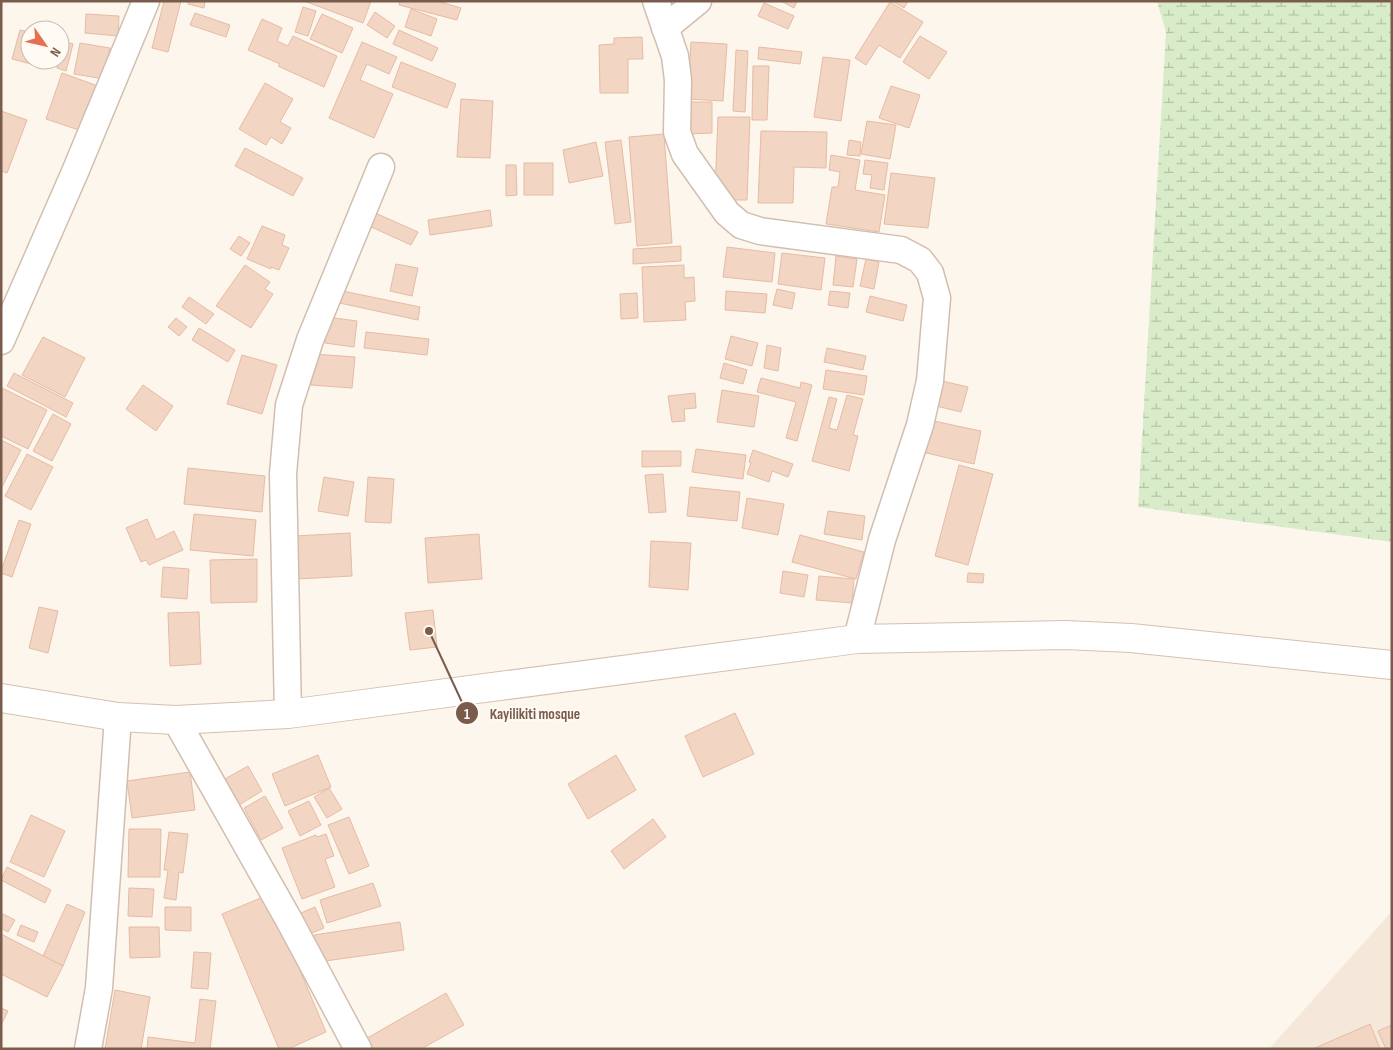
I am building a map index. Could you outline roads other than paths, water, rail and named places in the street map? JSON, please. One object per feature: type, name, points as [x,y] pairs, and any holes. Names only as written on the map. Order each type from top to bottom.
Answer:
[{"type":"main road","points":[[1,698],[118,717],[176,720],[288,714],[857,638],[1065,635],[1131,638],[1392,665]]},
{"type":"street","points":[[1,341],[75,172],[146,1]]},
{"type":"street","points":[[656,1],[675,56],[678,80],[677,132],[685,154],[727,213],[741,225],[760,231],[900,250],[920,260],[930,274],[936,298],[930,382],[920,425],[882,540],[857,638]]},
{"type":"street","points":[[666,28],[698,1]]},
{"type":"street","points":[[288,714],[283,474],[289,405],[310,340],[381,167]]},
{"type":"street","points":[[88,1049],[99,988],[118,717]]},
{"type":"street","points":[[176,720],[289,920],[358,1049]]},
{"type":"place","name":"Kayilikiti mosque","points":[[429,631]]}]
